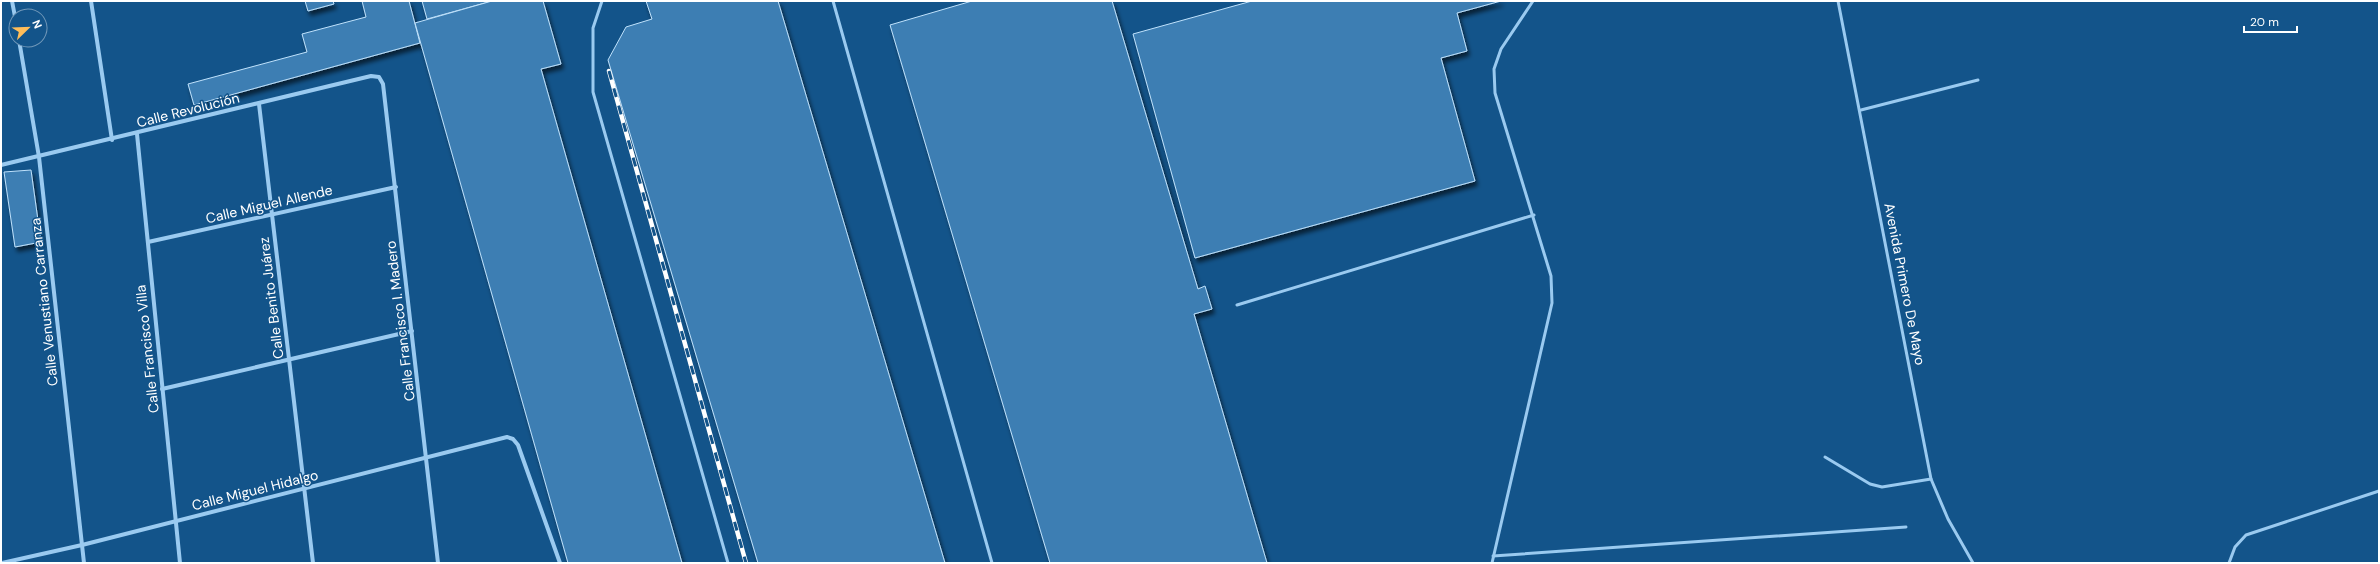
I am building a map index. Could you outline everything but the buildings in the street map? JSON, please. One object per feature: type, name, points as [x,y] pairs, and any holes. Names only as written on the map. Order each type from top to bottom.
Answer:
[{"type":"street","points":[[92,1],[112,140]]},
{"type":"street","name":"Calle Venustiano Carranza","points":[[20,48],[39,157],[84,563]]},
{"type":"street","name":"Calle Revolución","points":[[1,165],[137,134],[371,76],[379,78]]},
{"type":"street","name":"Calle Francisco I. Madero","points":[[379,78],[384,84],[438,563]]},
{"type":"street","name":"Calle Benito Juárez","points":[[259,104],[304,489]]},
{"type":"street","name":"Calle Francisco Villa","points":[[137,134],[180,563]]},
{"type":"street","name":"Calle Miguel Allende","points":[[148,242],[396,187]]},
{"type":"street","points":[[162,389],[412,331]]},
{"type":"street","name":"Calle Miguel Hidalgo","points":[[2,563],[175,522],[427,459],[507,437],[513,439],[518,445],[560,563]]},
{"type":"street","points":[[304,489],[313,563]]},
{"type":"lane","points":[[602,1],[593,28],[593,92],[728,563]]},
{"type":"lane","points":[[833,1],[992,563]]},
{"type":"lane","points":[[1492,563],[1552,302],[1551,276],[1534,215],[1495,93],[1494,85],[1494,69],[1501,49],[1533,1]]},
{"type":"lane","name":"Avenida Primero De Mayo","points":[[1838,1],[1931,479],[1948,519],[1973,563]]},
{"type":"lane","points":[[1860,110],[1978,80]]},
{"type":"lane","points":[[1237,305],[1534,215]]},
{"type":"lane","points":[[1825,457],[1870,484],[1882,488],[1931,479]]},
{"type":"lane","points":[[2229,563],[2235,547],[2246,536],[2379,491]]},
{"type":"lane","points":[[1493,556],[1906,527]]},
{"type":"railway","points":[[609,71],[746,563]]}]
